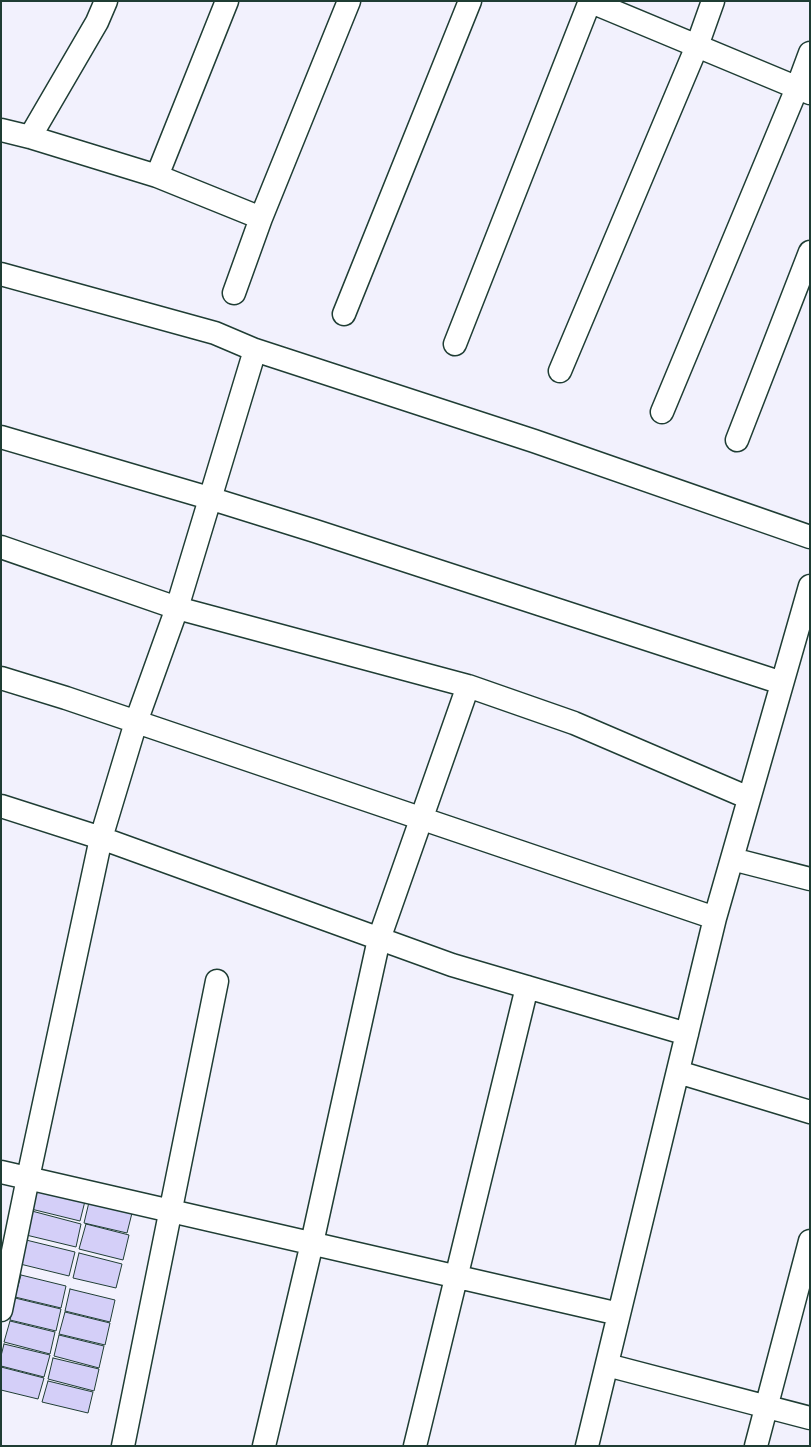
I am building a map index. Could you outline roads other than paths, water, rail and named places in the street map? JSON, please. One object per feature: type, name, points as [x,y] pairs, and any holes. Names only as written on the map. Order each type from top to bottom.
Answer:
[{"type":"street","points":[[30,137],[97,22],[106,1]]},
{"type":"street","points":[[157,176],[227,1]]},
{"type":"street","points":[[234,293],[261,218],[349,1]]},
{"type":"street","points":[[344,314],[470,1]]},
{"type":"street","points":[[455,344],[589,1],[804,91]]},
{"type":"street","points":[[560,371],[697,46],[713,1]]},
{"type":"street","points":[[662,412],[804,91],[810,54]]},
{"type":"street","points":[[1,130],[30,137],[157,176],[261,218]]},
{"type":"street","points":[[737,440],[810,252]]},
{"type":"street","points":[[1,274],[215,333],[255,350],[534,441],[810,537]]},
{"type":"street","points":[[1,1310],[101,838],[136,722],[176,608],[255,350]]},
{"type":"street","points":[[1,437],[322,533],[782,683]]},
{"type":"street","points":[[1,547],[176,608],[468,686],[574,723],[750,798]]},
{"type":"street","points":[[587,1446],[715,918],[810,586]]},
{"type":"street","points":[[1,678],[66,698],[715,918]]},
{"type":"street","points":[[264,1446],[312,1243],[379,939],[468,686]]},
{"type":"street","points":[[1,806],[101,838],[452,965],[687,1034]]},
{"type":"street","points":[[732,859],[810,879]]},
{"type":"street","points":[[123,1446],[217,981]]},
{"type":"street","points":[[415,1446],[528,987]]},
{"type":"street","points":[[678,1072],[810,1112]]},
{"type":"street","points":[[1,1172],[619,1314]]},
{"type":"street","points":[[756,1446],[810,1241]]},
{"type":"street","points":[[607,1365],[810,1418]]}]
